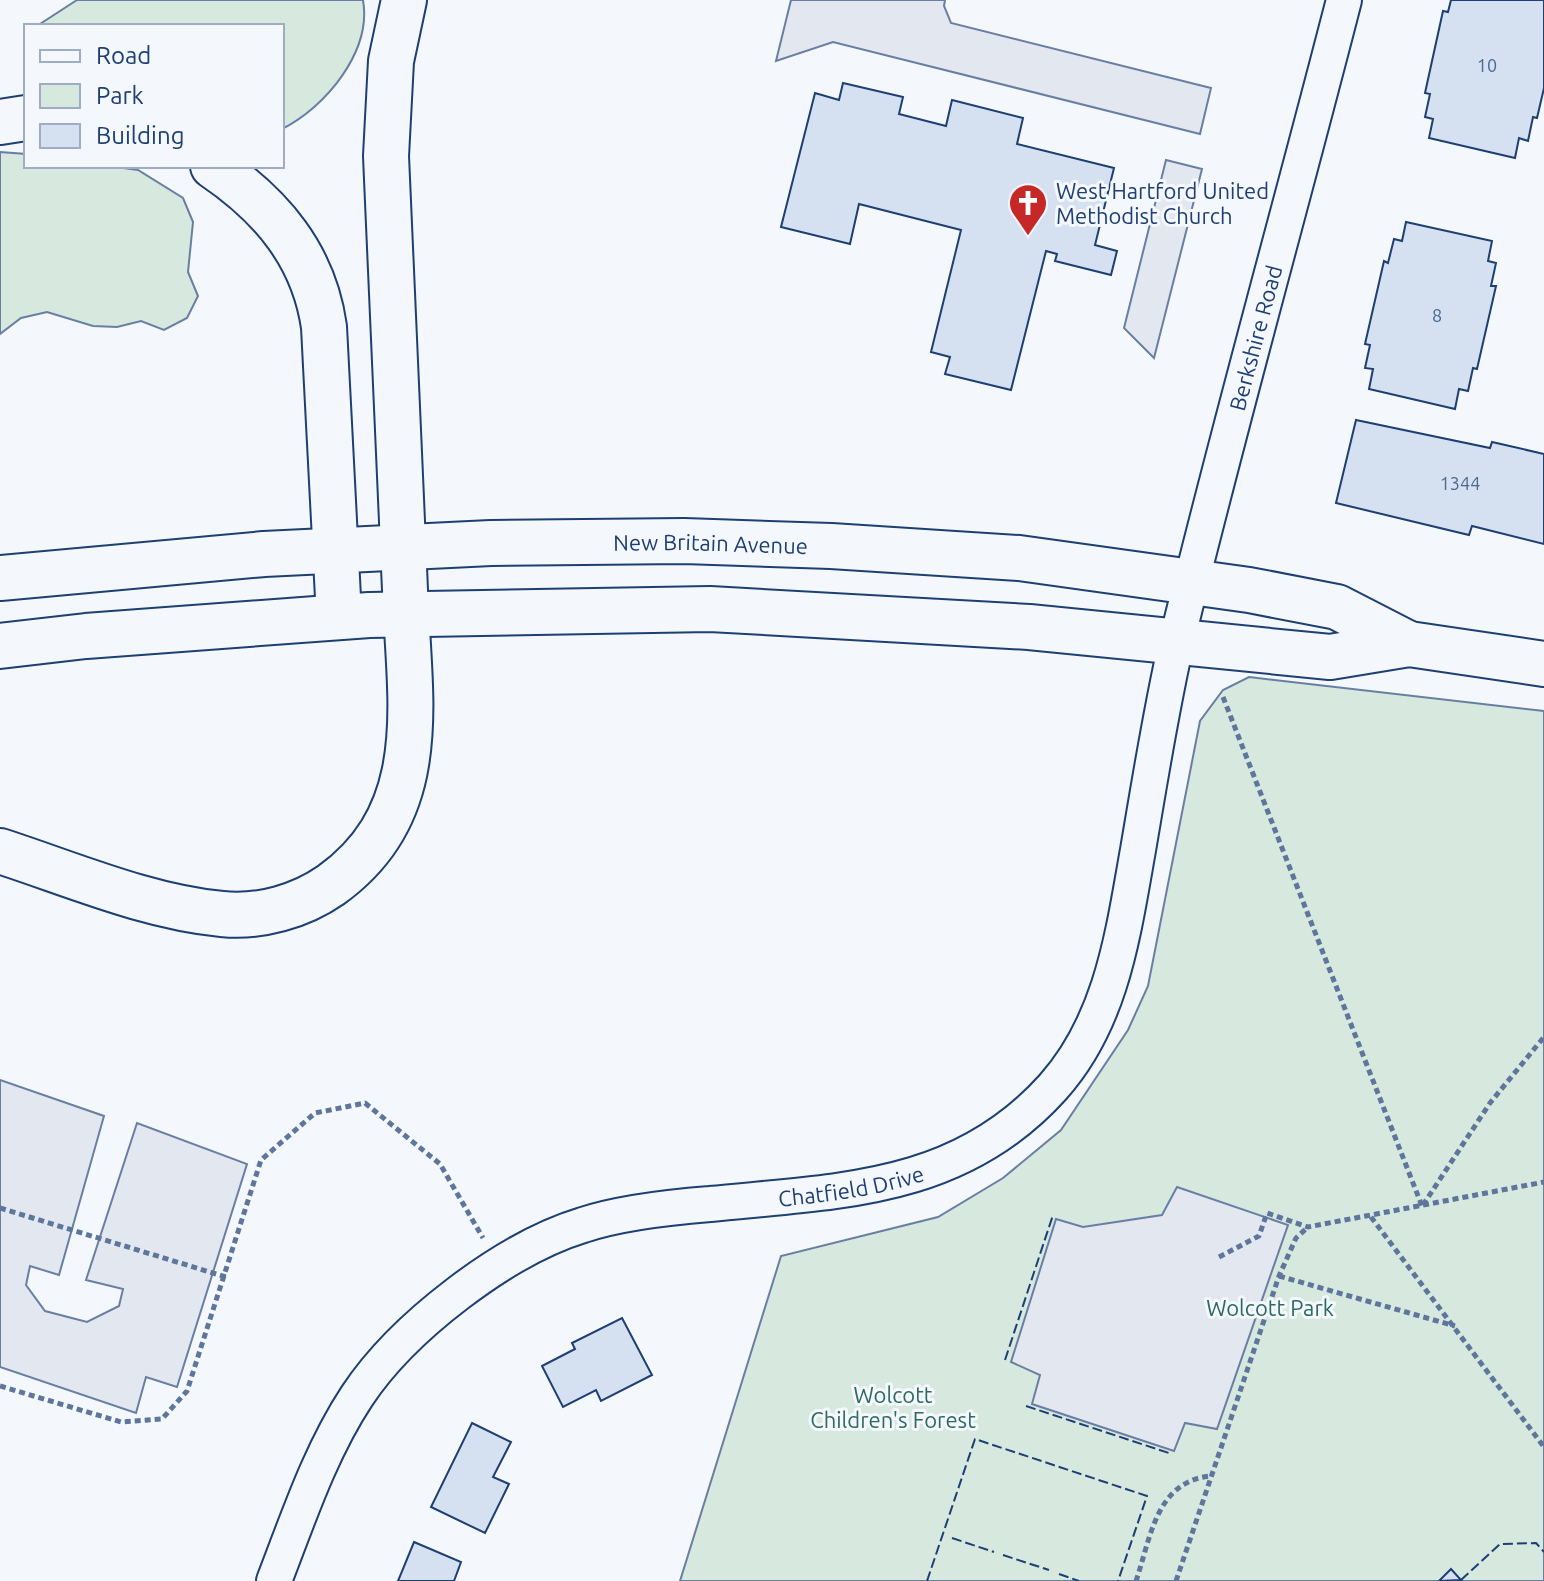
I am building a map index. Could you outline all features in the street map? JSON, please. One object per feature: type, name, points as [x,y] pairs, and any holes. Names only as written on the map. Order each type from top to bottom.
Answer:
[{"type":"main road","points":[[0,851],[142,896],[223,915],[275,910],[314,896],[351,869],[374,845],[402,789],[410,745],[411,710],[386,156],[391,61],[404,0]]},
{"type":"main road","points":[[0,122],[24,118]]},
{"type":"main road","points":[[215,168],[283,226],[304,260],[319,295],[324,327],[339,617]]},
{"type":"main road","name":"New Britain Avenue","points":[[0,578],[137,563],[403,547],[607,541],[831,546],[1019,558],[1192,581],[1337,607],[1409,644]]},
{"type":"main road","name":"New Britain Avenue","points":[[0,646],[339,617],[614,608],[788,611],[1177,640],[1330,657],[1409,644],[1544,664]]},
{"type":"street","name":"Berkshire Road","points":[[1192,581],[1235,401],[1344,0]]},
{"type":"street","name":"Chatfield Drive","points":[[274,1581],[332,1438],[359,1392],[399,1345],[499,1266],[584,1224],[705,1204],[814,1196],[924,1173],[984,1145],[1054,1086],[1088,1036],[1104,1004],[1120,951],[1177,640],[1192,581]]},
{"type":"path","points":[[1223,697],[1422,1206]]},
{"type":"path","points":[[1422,1206],[1490,1103],[1544,1037]]},
{"type":"path","points":[[0,1386],[121,1422],[162,1419],[187,1391],[261,1160],[315,1113],[365,1103],[440,1164],[499,1266]]},
{"type":"path","points":[[1219,1257],[1259,1236],[1267,1213],[1308,1227],[1544,1182]]},
{"type":"path","points":[[0,1208],[226,1277]]},
{"type":"path","points":[[1371,1217],[1544,1447]]},
{"type":"path","points":[[1176,1581],[1279,1276],[1296,1238],[1308,1227]]},
{"type":"path","points":[[1279,1276],[1456,1327]]},
{"type":"path","points":[[1136,1581],[1167,1499],[1181,1484],[1211,1476]]},
{"type":"green space","points":[[77,0],[363,0],[364,19],[353,57],[342,75],[314,107],[284,128],[284,24],[40,24]]},
{"type":"green space","points":[[0,152],[24,154],[24,168],[138,170],[183,198],[193,222],[188,272],[198,296],[187,318],[164,330],[141,321],[117,327],[93,326],[47,312],[21,318],[0,334]]},
{"type":"green space","name":"Wolcott Park","points":[[1249,677],[1544,711],[1544,1581],[680,1581],[781,1256],[938,1217],[1003,1178],[1061,1130],[1128,1030],[1148,986],[1200,721],[1223,690]]},
{"type":"shaded area","points":[[791,0],[945,0],[944,6],[951,23],[1211,88],[1200,134],[833,42],[776,61]]},
{"type":"shaded area","points":[[1166,160],[1202,169],[1154,358],[1124,328]]},
{"type":"shaded area","points":[[0,1080],[104,1116],[59,1275],[30,1266],[26,1285],[45,1311],[87,1322],[119,1306],[123,1289],[86,1280],[137,1123],[247,1164],[177,1387],[146,1377],[136,1413],[0,1367]]},
{"type":"shaded area","points":[[1177,1187],[1288,1225],[1217,1429],[1185,1423],[1174,1451],[1032,1404],[1040,1375],[1011,1362],[1056,1219],[1083,1227],[1162,1215]]},
{"type":"building","points":[[1451,0],[1544,0],[1544,88],[1528,141],[1519,138],[1515,158],[1429,138],[1433,119],[1425,117],[1430,94],[1425,93],[1443,11],[1448,12]]},
{"type":"building","name":"West Hartford United Methodist Church","points":[[843,83],[903,97],[899,114],[946,126],[952,100],[1023,118],[1017,144],[1114,168],[1095,245],[1117,251],[1111,275],[1055,261],[1057,254],[1046,251],[1011,390],[945,374],[950,357],[931,352],[961,230],[859,204],[850,244],[781,227],[815,93],[839,100]]},
{"type":"building","points":[[1406,222],[1492,241],[1488,261],[1496,263],[1491,286],[1496,286],[1477,369],[1473,368],[1468,391],[1459,389],[1455,409],[1369,389],[1373,369],[1365,368],[1370,345],[1365,344],[1384,261],[1388,263],[1394,239],[1402,241]]},
{"type":"building","points":[[1356,420],[1490,448],[1492,442],[1544,454],[1544,544],[1472,526],[1469,535],[1336,503]]},
{"type":"building","points":[[622,1318],[652,1375],[601,1401],[596,1390],[563,1407],[542,1366],[575,1349],[572,1343]]},
{"type":"building","points":[[472,1423],[511,1442],[493,1477],[509,1484],[485,1533],[431,1507]]},
{"type":"building","points":[[414,1542],[461,1562],[454,1581],[398,1581]]},
{"type":"building","points":[[1451,1569],[1461,1580],[1439,1581]]},
{"type":"fence","points":[[1005,1360],[1053,1215]]},
{"type":"fence","points":[[1026,1406],[1172,1454]]},
{"type":"fence","points":[[927,1581],[975,1439],[1147,1496],[1118,1581]]},
{"type":"fence","points":[[952,1538],[994,1552]]},
{"type":"fence","points":[[1461,1580],[1500,1544],[1536,1543],[1544,1552]]},
{"type":"fence","points":[[1003,1555],[1049,1570]]},
{"type":"fence","points":[[1059,1574],[1079,1581]]},
{"type":"place","name":"West Hartford United Methodist Church","points":[[1028,237]]},
{"type":"park label","name":"Wolcott Children's Forest","points":[[893,1406]]}]
